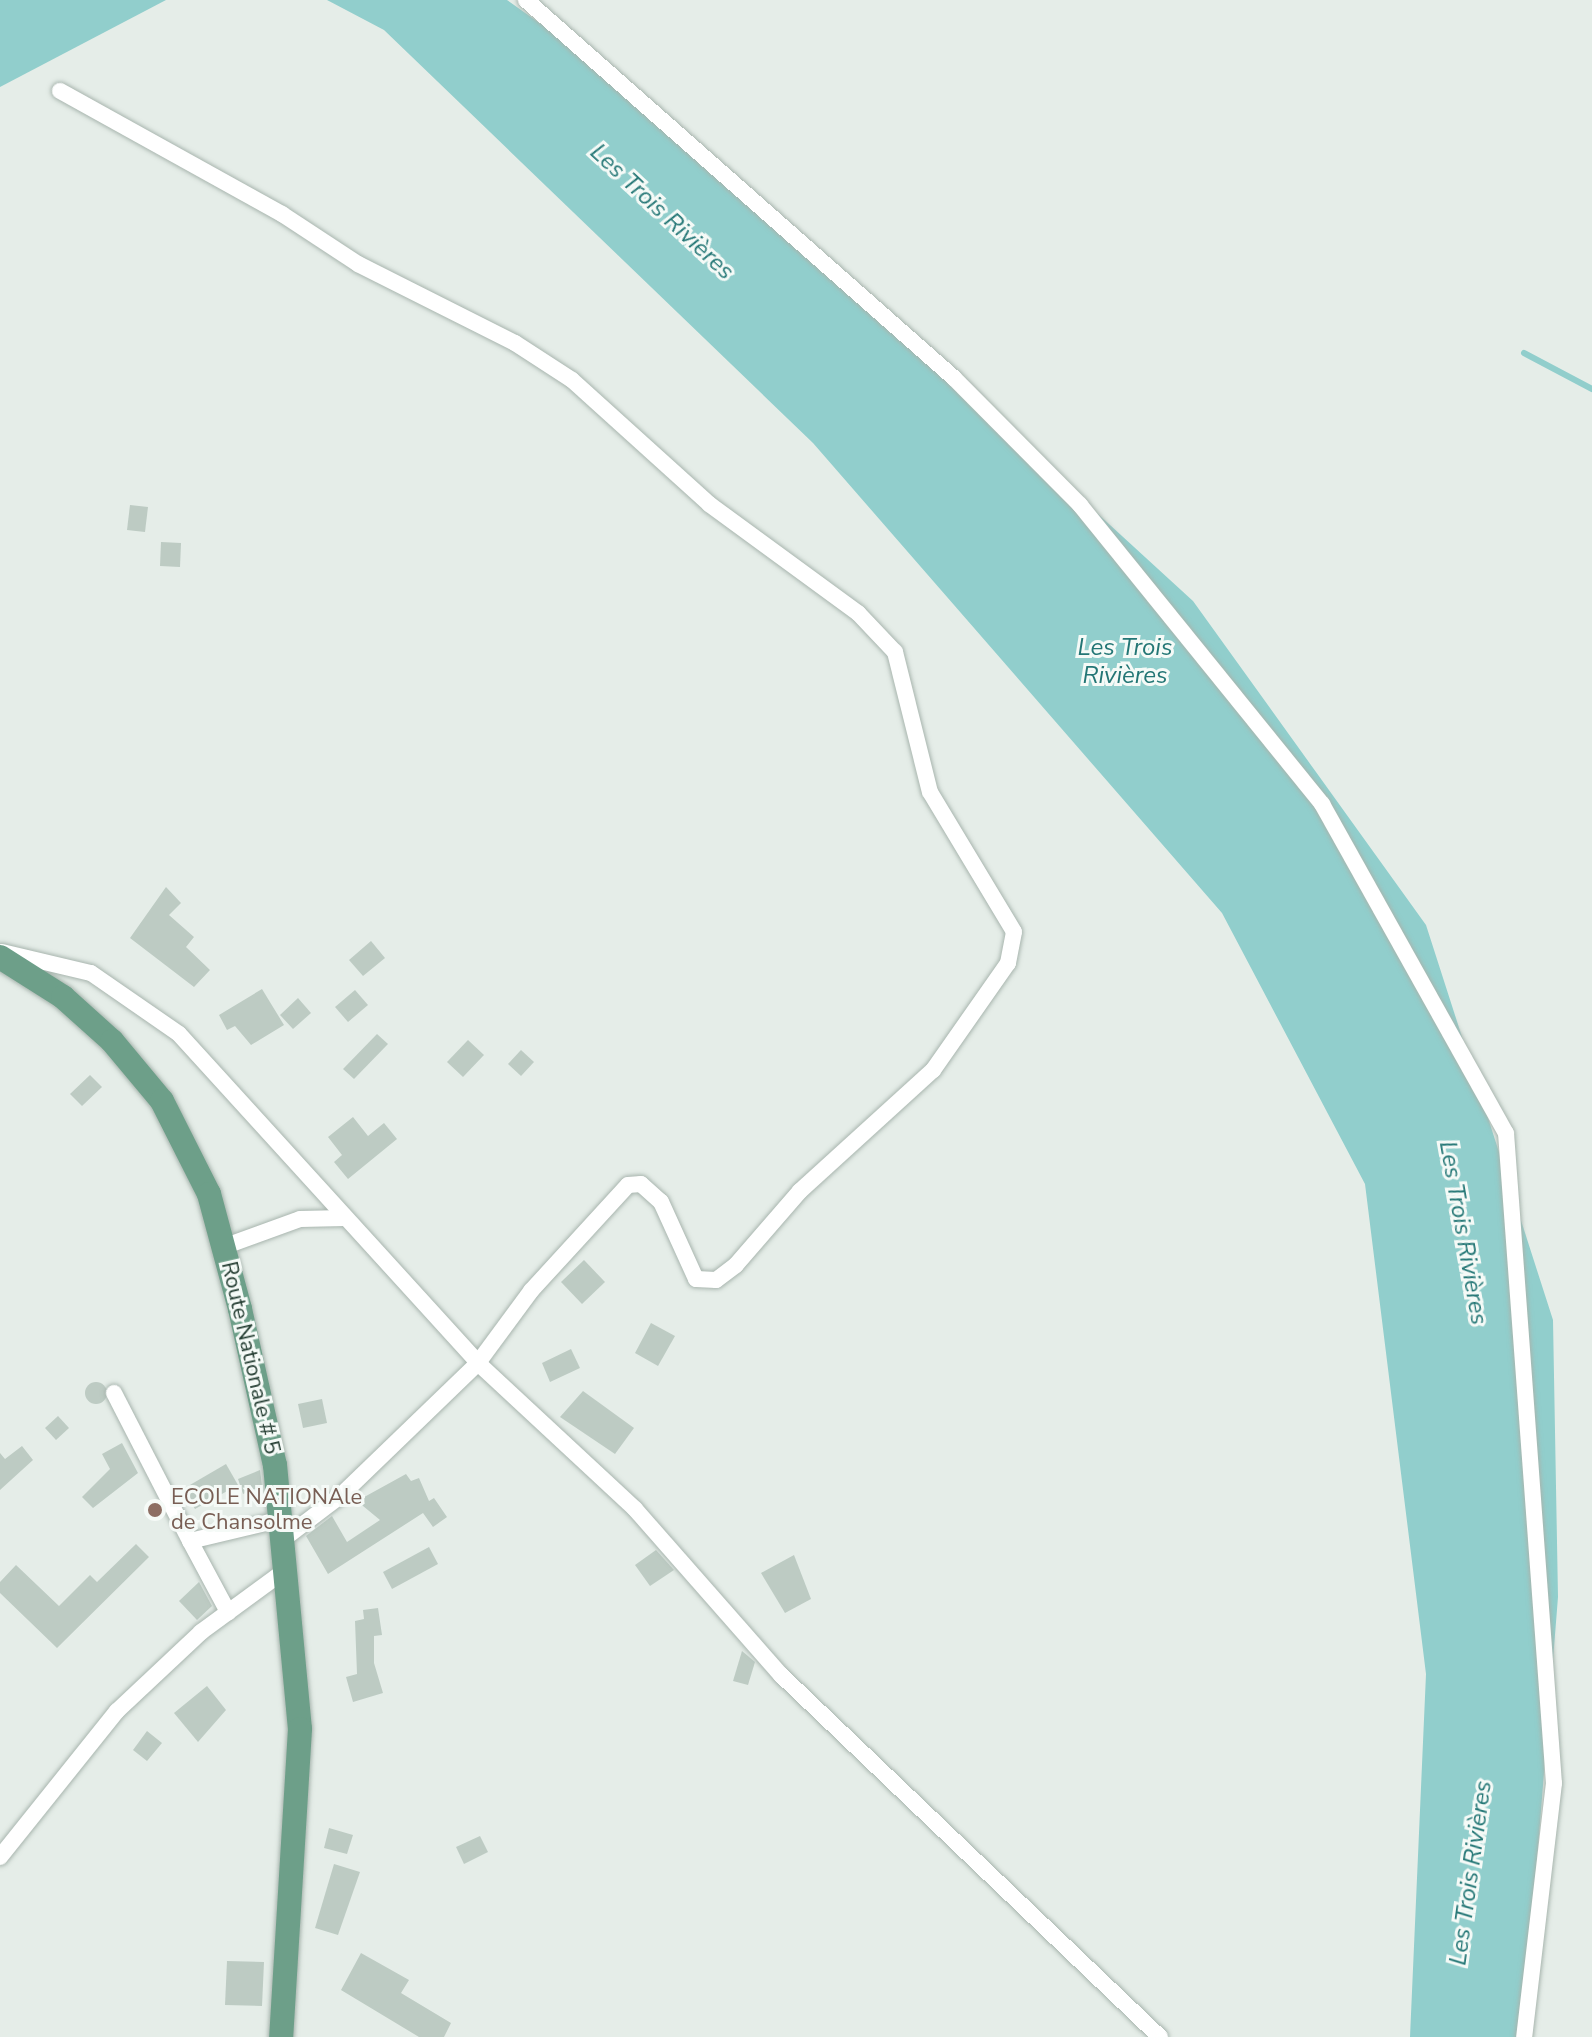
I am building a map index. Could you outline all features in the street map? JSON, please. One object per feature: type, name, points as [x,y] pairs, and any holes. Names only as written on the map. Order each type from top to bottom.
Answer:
[{"type":"main road","name":"Route Nationale # 5","points":[[0,954],[102,1032],[162,1101],[209,1194],[223,1247],[283,1529],[300,1729],[281,2037]]},
{"type":"street","points":[[526,0],[943,367],[1080,505],[1322,804],[1506,1133],[1554,1783],[1524,2037]]},
{"type":"street","points":[[60,91],[282,214],[358,264],[527,351],[611,413],[709,504],[858,613],[895,652],[930,792],[1014,932],[1008,963],[933,1070],[800,1191],[736,1265],[716,1280],[696,1279],[661,1202],[641,1184],[628,1185],[531,1291],[478,1363],[339,1497],[283,1529],[190,1541]]},
{"type":"street","points":[[0,954],[91,973],[179,1034],[478,1363],[635,1509],[781,1675],[1160,2037]]},
{"type":"street","points":[[223,1247],[300,1219],[345,1218]]},
{"type":"street","points":[[114,1393],[228,1612]]},
{"type":"street","points":[[0,1857],[117,1711],[228,1612],[287,1569]]},
{"type":"water","points":[[0,0],[166,0],[0,87]]},
{"type":"water","name":"Les Trois Rivières","points":[[327,0],[507,0],[637,92],[1193,601],[1426,925],[1553,1320],[1558,1597],[1523,2037],[1410,2037],[1426,1674],[1365,1184],[1222,913],[813,443],[384,30]]},
{"type":"building","points":[[130,505],[148,507],[145,532],[127,530]]},
{"type":"building","points":[[161,542],[181,543],[180,567],[160,566]]},
{"type":"building","points":[[166,887],[181,903],[169,915],[194,937],[186,947],[210,970],[194,987],[130,938]]},
{"type":"building","points":[[371,941],[385,958],[363,976],[349,960]]},
{"type":"building","points":[[262,989],[284,1025],[251,1045],[235,1026],[227,1030],[219,1015]]},
{"type":"building","points":[[355,990],[368,1005],[348,1022],[335,1007]]},
{"type":"building","points":[[298,998],[311,1013],[293,1029],[280,1015]]},
{"type":"building","points":[[377,1034],[388,1044],[354,1079],[343,1069]]},
{"type":"building","points":[[468,1040],[484,1055],[463,1077],[447,1062]]},
{"type":"building","points":[[521,1050],[534,1062],[521,1076],[508,1064]]},
{"type":"building","points":[[90,1075],[102,1087],[82,1106],[70,1094]]},
{"type":"building","points":[[353,1117],[368,1136],[384,1123],[397,1139],[348,1179],[334,1162],[342,1155],[328,1137]]},
{"type":"building","points":[[584,1260],[605,1282],[582,1304],[561,1282]]},
{"type":"building","points":[[651,1323],[675,1336],[658,1366],[635,1353]]},
{"type":"building","points":[[571,1349],[580,1368],[550,1382],[542,1363]]},
{"type":"building","points":[[96,1382],[107,1393],[96,1404],[85,1393]]},
{"type":"building","points":[[583,1391],[634,1428],[615,1454],[560,1417]]},
{"type":"building","points":[[322,1399],[327,1423],[303,1428],[298,1404]]},
{"type":"building","points":[[58,1416],[69,1428],[56,1440],[45,1428]]},
{"type":"building","points":[[122,1443],[138,1473],[93,1508],[82,1497],[110,1469],[102,1454]]},
{"type":"building","points":[[22,1446],[33,1460],[0,1490],[0,1453],[5,1459]]},
{"type":"building","points":[[226,1464],[238,1485],[195,1509],[183,1489]]},
{"type":"building","points":[[260,1470],[262,1486],[243,1494],[238,1479]]},
{"type":"building","points":[[406,1474],[411,1481],[419,1478],[429,1501],[434,1498],[447,1517],[433,1527],[423,1513],[328,1574],[306,1536],[332,1516],[347,1542],[380,1520],[357,1501]]},
{"type":"building","points":[[136,1544],[149,1557],[57,1648],[0,1593],[0,1582],[16,1565],[59,1606],[90,1575],[97,1582]]},
{"type":"building","points":[[429,1547],[438,1564],[392,1589],[383,1572]]},
{"type":"building","points":[[656,1550],[674,1570],[650,1586],[635,1565]]},
{"type":"building","points":[[794,1555],[811,1599],[785,1613],[761,1573]]},
{"type":"building","points":[[199,1582],[212,1606],[197,1620],[179,1601]]},
{"type":"building","points":[[378,1608],[382,1635],[374,1636],[374,1663],[383,1693],[353,1702],[346,1677],[357,1674],[355,1621],[364,1619],[363,1610]]},
{"type":"building","points":[[742,1651],[755,1662],[748,1685],[733,1681]]},
{"type":"building","points":[[207,1686],[226,1710],[198,1742],[174,1713]]},
{"type":"building","points":[[147,1731],[162,1743],[147,1761],[133,1750]]},
{"type":"building","points":[[329,1828],[353,1835],[347,1854],[324,1848]]},
{"type":"building","points":[[480,1836],[488,1852],[464,1864],[456,1847]]},
{"type":"building","points":[[334,1864],[360,1872],[338,1935],[315,1928]]},
{"type":"building","points":[[361,1953],[409,1980],[401,1993],[451,2023],[444,2037],[419,2037],[341,1990]]},
{"type":"building","points":[[227,1961],[264,1962],[262,2006],[225,2005]]},
{"type":"waterway","points":[[1524,353],[1592,389]]},
{"type":"place","name":"ECOLE NATIONAle de Chansolme","points":[[155,1510]]}]
